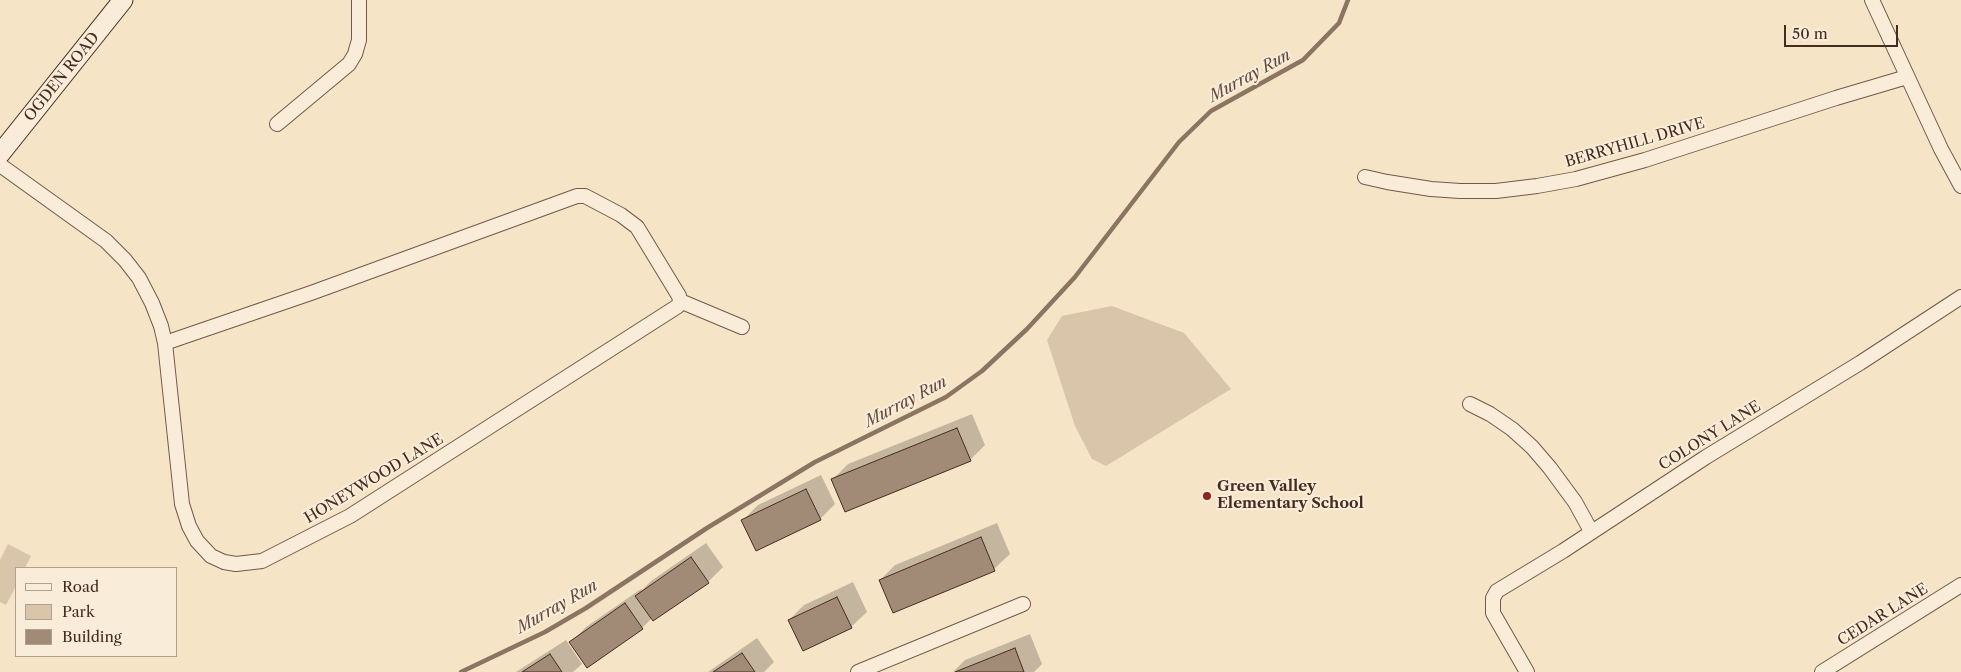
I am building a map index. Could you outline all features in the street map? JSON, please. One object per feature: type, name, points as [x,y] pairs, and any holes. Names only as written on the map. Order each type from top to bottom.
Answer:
[{"type":"street","name":"OGDEN ROAD","points":[[0,154],[123,0]]},
{"type":"street","points":[[277,124],[349,64],[355,54],[359,40],[359,0]]},
{"type":"street","points":[[1872,0],[1941,149],[1961,186]]},
{"type":"street","name":"BERRYHILL DRIVE","points":[[1365,177],[1432,189],[1460,191],[1496,191],[1576,179],[1645,160],[1907,77]]},
{"type":"street","name":"HONEYWOOD LANE","points":[[0,165],[106,241],[125,260],[139,278],[152,302],[165,343],[182,504],[189,526],[197,541],[211,556],[224,562],[236,564],[262,561],[350,516],[678,306],[680,301]]},
{"type":"street","points":[[165,343],[311,293],[578,196],[585,196],[637,227],[679,296],[680,301],[742,327]]},
{"type":"street","name":"COLONY LANE","points":[[1528,672],[1493,613],[1493,598],[1498,591],[1706,457],[1860,363],[1961,297]]},
{"type":"street","points":[[1470,404],[1490,414],[1512,429],[1532,447],[1570,496],[1592,531]]},
{"type":"street","name":"CEDAR LANE","points":[[1822,672],[1961,585]]},
{"type":"street","points":[[858,672],[1023,604]]},
{"type":"green space","points":[[1112,306],[1184,333],[1231,389],[1106,466],[1092,459],[1075,426],[1047,340],[1062,316]]},
{"type":"green space","points":[[8,544],[31,556],[26,567],[15,567],[15,588],[6,605],[0,602],[0,560]]},
{"type":"building","points":[[957,428],[971,461],[845,512],[831,479]]},
{"type":"building","points":[[806,489],[821,520],[756,551],[741,520]]},
{"type":"building","points":[[981,537],[995,571],[893,613],[879,580]]},
{"type":"building","points":[[691,557],[709,583],[653,621],[635,596]]},
{"type":"building","points":[[837,597],[852,628],[803,651],[788,620]]},
{"type":"building","points":[[625,603],[643,629],[587,668],[569,642]]},
{"type":"building","points":[[1015,648],[1024,672],[955,672]]},
{"type":"building","points":[[742,653],[755,672],[713,672]]},
{"type":"building","points":[[550,654],[562,672],[522,672]]},
{"type":"waterway","name":"Murray Run","points":[[461,672],[545,632],[586,608],[707,528],[815,462],[946,397],[982,371],[1027,329],[1075,277],[1179,142],[1211,111],[1303,60],[1339,23],[1348,0]]},
{"type":"place","name":"Green Valley Elementary School","points":[[1207,496]]}]
